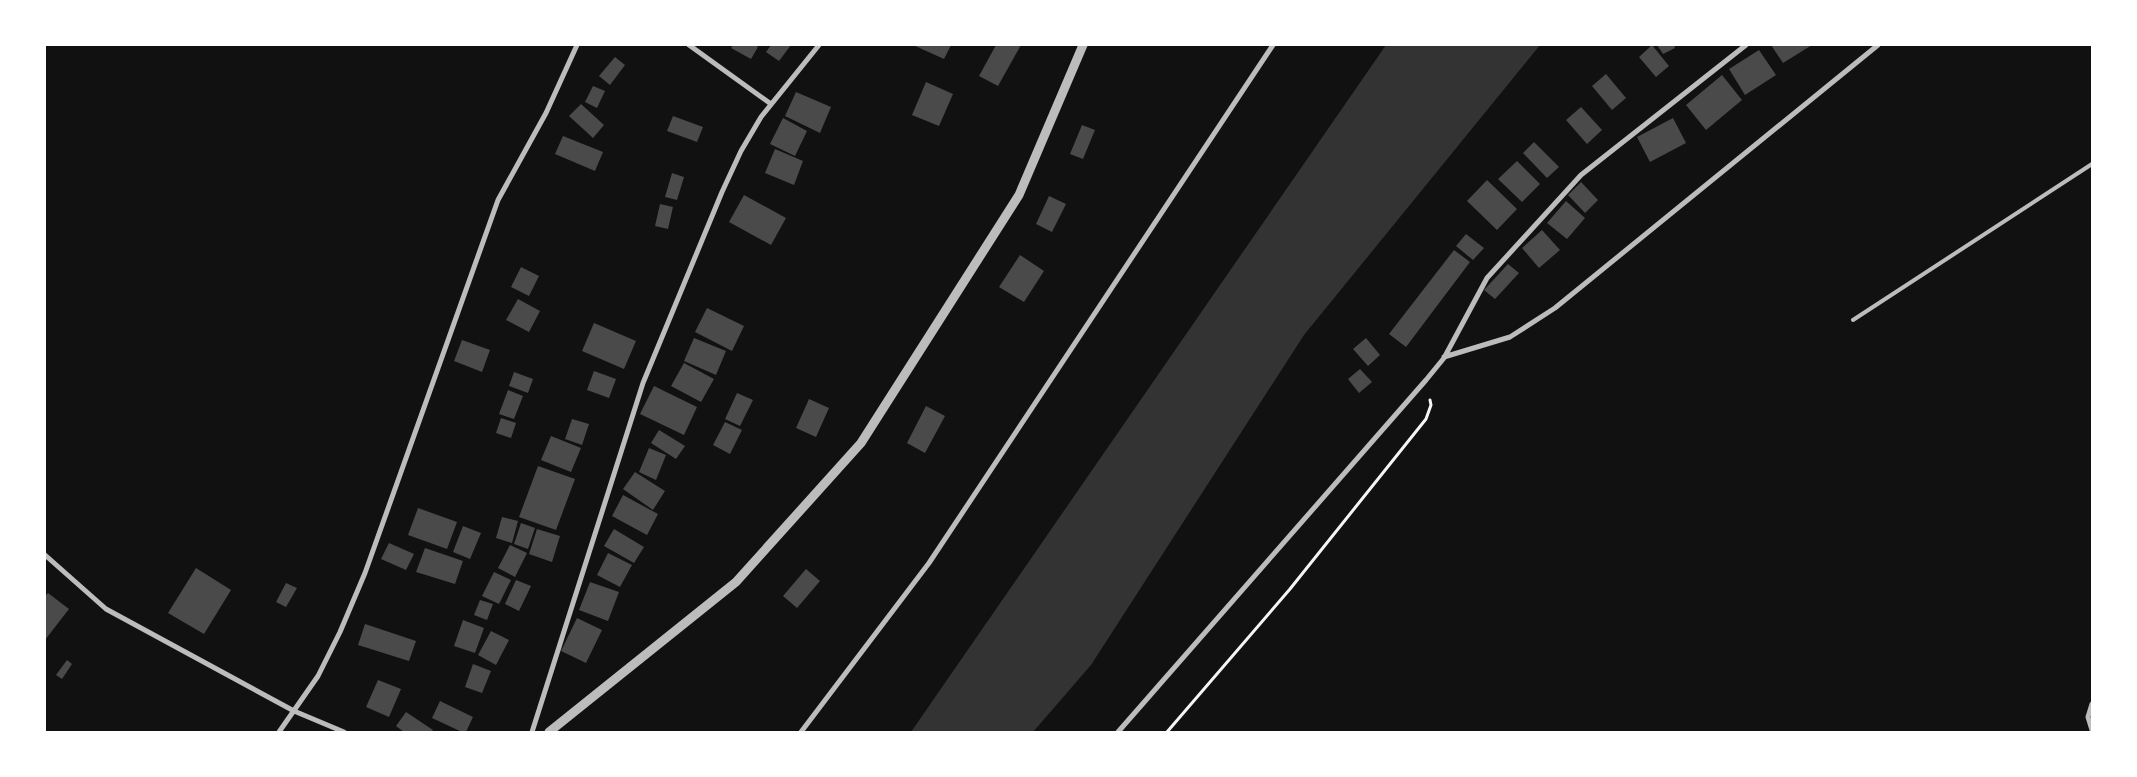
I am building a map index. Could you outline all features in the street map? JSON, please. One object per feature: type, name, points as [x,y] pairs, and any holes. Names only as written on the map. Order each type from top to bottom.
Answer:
[{"type":"street","points":[[279,732],[318,676],[340,632],[364,573],[498,200],[546,113],[577,45]]},
{"type":"street","points":[[688,45],[771,104]]},
{"type":"street","points":[[532,732],[643,383],[741,151],[771,104],[819,45]]},
{"type":"street","points":[[549,732],[736,582],[861,443],[1020,195],[1083,45]]},
{"type":"street","points":[[800,732],[929,563],[1272,45]]},
{"type":"street","points":[[1118,732],[1426,380],[1444,358],[1487,278],[1581,175],[1746,45]]},
{"type":"street","points":[[1444,358],[1510,337],[1554,308],[1878,45]]},
{"type":"street","points":[[45,555],[106,609],[294,711],[344,732]]},
{"type":"street","points":[[2092,704],[2088,717],[2092,730]]},
{"type":"lane","points":[[1853,320],[2092,164]]},
{"type":"path","points":[[1167,732],[1290,589],[1426,419],[1431,405],[1426,380]]},
{"type":"shaded area","points":[[1386,45],[1540,45],[1304,335],[1091,665],[1033,732],[911,732]]},
{"type":"building","points":[[733,45],[755,45],[758,47],[751,59],[731,48]]},
{"type":"building","points":[[771,45],[791,45],[779,61],[766,52]]},
{"type":"building","points":[[913,45],[951,45],[944,59]]},
{"type":"building","points":[[996,45],[1021,45],[998,86],[979,76]]},
{"type":"building","points":[[1652,45],[1669,66],[1656,77],[1639,57]]},
{"type":"building","points":[[1657,45],[1674,45],[1675,48],[1663,54]]},
{"type":"building","points":[[1771,45],[1812,45],[1783,63]]},
{"type":"building","points":[[1759,50],[1776,75],[1745,95],[1729,69]]},
{"type":"building","points":[[615,57],[625,65],[610,85],[599,76]]},
{"type":"building","points":[[1606,74],[1626,98],[1612,110],[1592,86]]},
{"type":"building","points":[[1722,75],[1742,100],[1706,130],[1686,105]]},
{"type":"building","points":[[926,82],[953,94],[939,126],[912,115]]},
{"type":"building","points":[[593,86],[605,91],[597,108],[585,102]]},
{"type":"building","points":[[796,92],[831,107],[820,133],[785,116]]},
{"type":"building","points":[[581,104],[604,125],[593,138],[569,116]]},
{"type":"building","points":[[1581,107],[1602,130],[1587,144],[1566,120]]},
{"type":"building","points":[[673,116],[703,127],[697,142],[667,131]]},
{"type":"building","points":[[783,118],[807,131],[795,156],[770,144]]},
{"type":"building","points":[[1673,118],[1686,143],[1650,162],[1637,137]]},
{"type":"building","points":[[1082,125],[1095,130],[1083,159],[1070,154]]},
{"type":"building","points":[[563,136],[603,152],[595,171],[555,154]]},
{"type":"building","points":[[1534,142],[1559,167],[1547,178],[1523,153]]},
{"type":"building","points":[[775,149],[803,161],[794,185],[765,173]]},
{"type":"building","points":[[1517,161],[1540,184],[1522,202],[1498,179]]},
{"type":"building","points":[[672,173],[684,177],[677,200],[665,197]]},
{"type":"building","points":[[1487,180],[1517,209],[1497,230],[1467,201]]},
{"type":"building","points":[[1581,182],[1598,200],[1585,213],[1568,195]]},
{"type":"building","points":[[744,195],[786,218],[771,245],[729,222]]},
{"type":"building","points":[[1049,196],[1066,204],[1052,232],[1036,224]]},
{"type":"building","points":[[1566,201],[1585,218],[1567,239],[1547,223]]},
{"type":"building","points":[[660,204],[673,207],[668,229],[655,226]]},
{"type":"building","points":[[1542,230],[1560,250],[1539,268],[1522,248]]},
{"type":"building","points":[[1466,234],[1484,248],[1473,260],[1456,246]]},
{"type":"building","points":[[1454,250],[1470,262],[1406,347],[1389,334]]},
{"type":"building","points":[[1020,255],[1044,271],[1024,302],[999,287]]},
{"type":"building","points":[[1508,264],[1519,273],[1495,299],[1484,290]]},
{"type":"building","points":[[521,267],[539,276],[529,296],[511,287]]},
{"type":"building","points":[[518,299],[540,311],[529,332],[506,320]]},
{"type":"building","points":[[707,308],[744,326],[732,351],[695,332]]},
{"type":"building","points":[[594,323],[636,341],[624,369],[582,351]]},
{"type":"building","points":[[694,338],[726,351],[716,375],[684,361]]},
{"type":"building","points":[[1366,338],[1380,355],[1368,366],[1353,349]]},
{"type":"building","points":[[462,340],[490,350],[482,372],[454,361]]},
{"type":"building","points":[[684,363],[714,379],[701,402],[671,386]]},
{"type":"building","points":[[1360,369],[1372,382],[1359,393],[1348,379]]},
{"type":"building","points":[[594,371],[616,379],[609,398],[587,390]]},
{"type":"building","points":[[514,372],[533,379],[528,393],[509,386]]},
{"type":"building","points":[[654,386],[697,407],[684,435],[640,414]]},
{"type":"building","points":[[508,390],[523,396],[514,419],[499,414]]},
{"type":"building","points":[[737,393],[753,400],[740,426],[725,419]]},
{"type":"building","points":[[809,399],[829,408],[816,437],[796,428]]},
{"type":"building","points":[[926,406],[945,416],[925,453],[907,443]]},
{"type":"building","points":[[501,418],[516,423],[511,438],[496,433]]},
{"type":"building","points":[[572,419],[589,424],[582,445],[565,439]]},
{"type":"building","points":[[725,422],[742,430],[730,454],[713,445]]},
{"type":"building","points":[[659,430],[685,446],[676,459],[651,443]]},
{"type":"building","points":[[551,436],[581,448],[571,472],[541,460]]},
{"type":"building","points":[[649,448],[666,455],[656,480],[639,472]]},
{"type":"building","points":[[538,466],[575,479],[556,530],[519,517]]},
{"type":"building","points":[[635,472],[665,491],[653,510],[623,489]]},
{"type":"building","points":[[623,495],[658,514],[647,535],[612,516]]},
{"type":"building","points":[[418,508],[457,522],[447,549],[408,535]]},
{"type":"building","points":[[502,517],[518,521],[512,543],[496,538]]},
{"type":"building","points":[[521,523],[535,528],[528,549],[514,544]]},
{"type":"building","points":[[463,526],[481,533],[470,559],[453,552]]},
{"type":"building","points":[[537,529],[560,536],[552,562],[529,554]]},
{"type":"building","points":[[614,529],[644,547],[634,563],[604,546]]},
{"type":"building","points":[[389,543],[414,554],[406,570],[381,559]]},
{"type":"building","points":[[510,545],[527,553],[515,577],[498,568]]},
{"type":"building","points":[[425,548],[463,561],[455,584],[416,572]]},
{"type":"building","points":[[608,553],[632,565],[620,587],[597,575]]},
{"type":"building","points":[[196,568],[231,590],[204,634],[168,613]]},
{"type":"building","points":[[806,569],[820,581],[797,608],[783,596]]},
{"type":"building","points":[[494,572],[511,580],[499,604],[482,596]]},
{"type":"building","points":[[516,580],[531,586],[519,611],[505,604]]},
{"type":"building","points":[[590,582],[619,592],[608,621],[579,610]]},
{"type":"building","points":[[286,583],[297,588],[286,607],[276,602]]},
{"type":"building","points":[[48,593],[69,609],[45,640],[45,596]]},
{"type":"building","points":[[480,600],[493,604],[487,620],[474,615]]},
{"type":"building","points":[[577,618],[602,630],[586,663],[561,651]]},
{"type":"building","points":[[463,620],[484,628],[475,653],[454,646]]},
{"type":"building","points":[[365,624],[416,641],[409,661],[358,645]]},
{"type":"building","points":[[491,631],[509,640],[496,665],[478,655]]},
{"type":"building","points":[[67,660],[72,664],[62,679],[56,675]]},
{"type":"building","points":[[473,664],[491,671],[482,693],[465,687]]},
{"type":"building","points":[[378,680],[401,689],[389,717],[366,707]]},
{"type":"building","points":[[440,701],[473,717],[466,732],[462,732],[432,718]]},
{"type":"building","points":[[406,712],[433,730],[431,732],[404,732],[396,726]]}]
